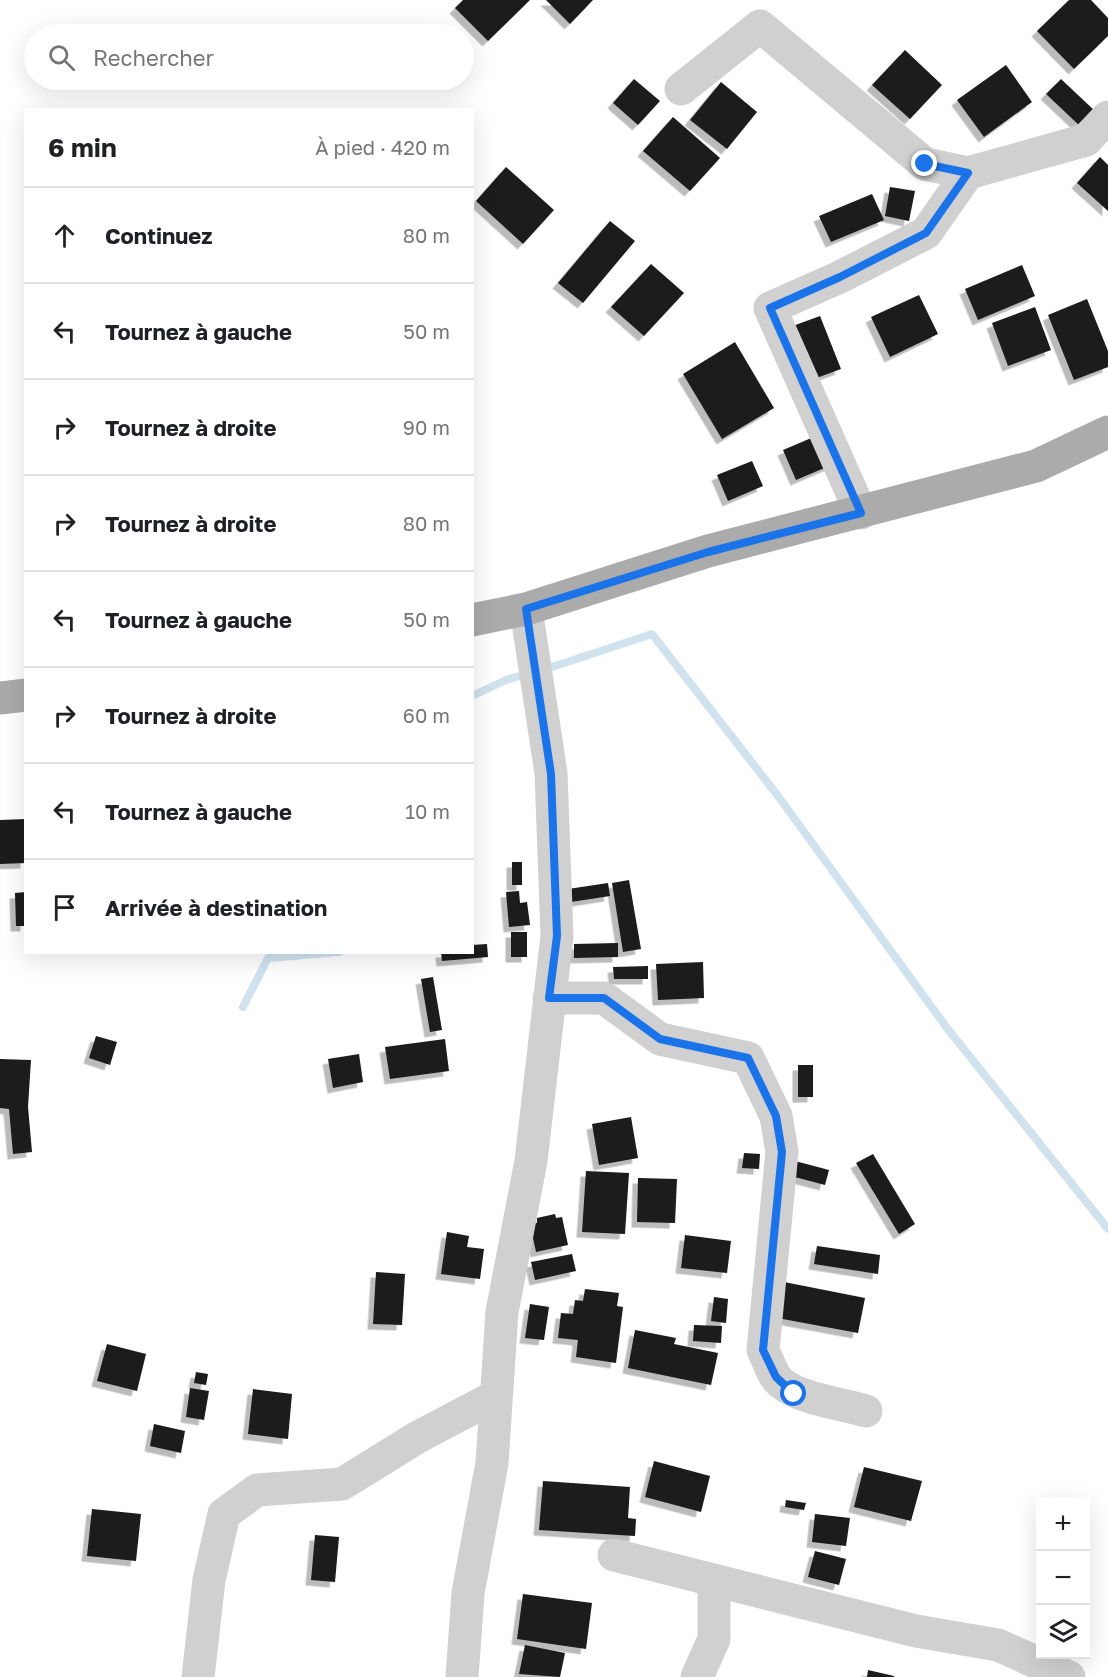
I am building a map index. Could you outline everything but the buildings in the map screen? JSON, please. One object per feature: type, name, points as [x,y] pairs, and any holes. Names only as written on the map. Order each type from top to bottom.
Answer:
[{"type":"main road","points":[[474,620],[526,609],[708,552],[1036,466],[1108,432]]},
{"type":"main road","points":[[0,698],[24,695]]},
{"type":"street","points":[[681,89],[760,26],[925,164],[968,173],[1086,140],[1108,117]]},
{"type":"street","points":[[861,513],[770,308],[840,277],[926,233],[968,173]]},
{"type":"street","points":[[462,1677],[468,1593],[492,1463],[502,1312],[531,1161],[557,936],[551,774],[526,609]]},
{"type":"street","points":[[549,998],[604,998],[660,1039],[748,1058],[776,1116],[782,1152],[763,1350],[776,1377],[794,1394],[835,1401],[866,1411]]},
{"type":"street","points":[[198,1677],[209,1580],[224,1514],[257,1490],[342,1484],[418,1437],[496,1396]]},
{"type":"street","points":[[614,1555],[916,1631],[998,1645],[1069,1677]]},
{"type":"street","points":[[697,1677],[714,1639],[714,1581]]},
{"type":"waterway","points":[[543,670],[652,634],[778,796],[947,1028],[1108,1229]]},
{"type":"waterway","points":[[474,695],[506,680],[530,673]]},
{"type":"waterway","points":[[243,1007],[268,958],[315,954]]},
{"type":"route","points":[[794,1394],[776,1377],[763,1350],[782,1152],[776,1116],[748,1058],[660,1039],[604,998],[549,998],[557,936],[551,774],[526,609],[708,552],[861,513],[770,308],[840,277],[926,233],[968,173],[925,164]]}]
